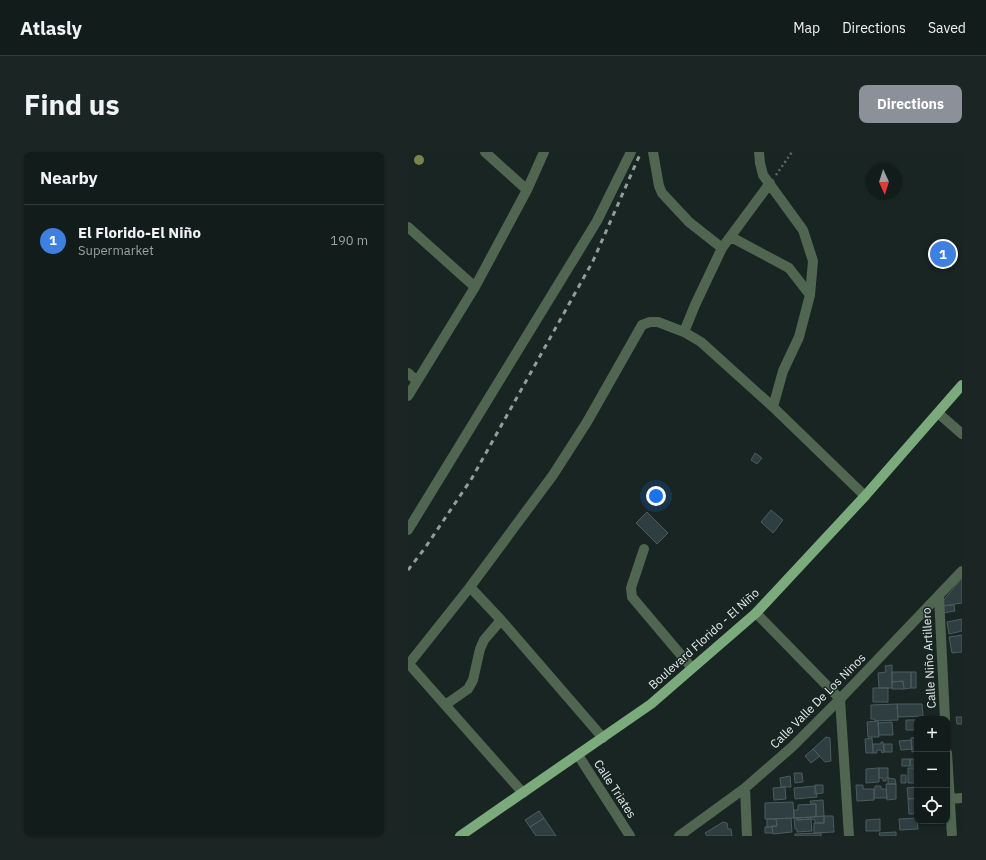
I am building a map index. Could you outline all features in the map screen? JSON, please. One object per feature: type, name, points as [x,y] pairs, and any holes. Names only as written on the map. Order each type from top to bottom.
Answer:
[{"type":"main road","name":"Boulevard Florido - El Niño","points":[[460,836],[650,704],[756,614],[865,496],[962,385]]},
{"type":"street","points":[[485,152],[527,190]]},
{"type":"street","points":[[408,396],[475,288],[527,190],[544,152]]},
{"type":"street","points":[[408,530],[597,221],[631,152]]},
{"type":"street","points":[[653,152],[658,186],[662,193],[689,222],[722,248]]},
{"type":"street","points":[[759,152],[763,175],[803,230],[813,261],[810,295],[799,337],[783,371],[773,407]]},
{"type":"street","points":[[684,332],[722,248],[770,184]]},
{"type":"street","points":[[408,227],[475,288]]},
{"type":"street","points":[[731,237],[789,268],[810,295]]},
{"type":"street","points":[[523,793],[409,665],[553,475],[588,422],[642,325],[650,322],[658,322],[684,332],[710,350],[773,407],[865,496]]},
{"type":"street","points":[[408,373],[416,381]]},
{"type":"street","points":[[938,413],[962,434]]},
{"type":"street","points":[[644,549],[631,588],[632,597],[692,668]]},
{"type":"street","name":"Calle Valle De Los Ninos","points":[[679,836],[745,788],[792,747],[962,571]]},
{"type":"street","points":[[470,586],[603,738]]},
{"type":"street","name":"Calle Niño Artillero","points":[[939,596],[945,716]]},
{"type":"street","points":[[756,614],[840,699],[849,836]]},
{"type":"street","points":[[445,705],[468,689],[473,680],[480,649],[484,640],[501,620]]},
{"type":"street","name":"Calle Triates","points":[[578,755],[630,836]]},
{"type":"street","points":[[745,788],[747,836]]},
{"type":"street","points":[[952,836],[950,799],[962,798]]},
{"type":"path","points":[[770,184],[792,152]]},
{"type":"building","points":[[755,453],[762,458],[757,464],[751,460]]},
{"type":"building","points":[[771,510],[783,520],[773,533],[761,522]]},
{"type":"building","points":[[647,512],[668,533],[657,544],[636,523]]},
{"type":"building","points":[[962,578],[962,603],[942,606],[942,602]]},
{"type":"building","points":[[954,605],[955,611],[943,613],[942,606]]},
{"type":"building","points":[[962,619],[962,631],[949,634],[947,622]]},
{"type":"building","points":[[962,635],[962,652],[952,653],[949,637]]},
{"type":"building","points":[[892,665],[892,688],[879,688],[878,673],[886,672],[885,666]]},
{"type":"building","points":[[892,672],[911,672],[911,688],[904,689],[903,681],[892,682]]},
{"type":"building","points":[[911,672],[916,672],[916,688],[911,688]]},
{"type":"building","points":[[903,681],[904,689],[892,689],[892,682]]},
{"type":"building","points":[[873,688],[888,688],[888,702],[873,702]]},
{"type":"building","points":[[897,704],[922,704],[923,716],[898,717]]},
{"type":"building","points":[[897,704],[898,720],[875,721],[875,719],[871,719],[871,705]]},
{"type":"building","points":[[956,717],[962,717],[962,724],[957,724]]},
{"type":"building","points":[[906,720],[914,720],[914,730],[906,730]]},
{"type":"building","points":[[878,721],[879,737],[868,737],[867,722]]},
{"type":"building","points":[[892,722],[893,735],[879,735],[878,723]]},
{"type":"building","points":[[826,737],[830,738],[831,761],[825,762],[813,749]]},
{"type":"building","points":[[872,738],[873,753],[866,753],[865,739]]},
{"type":"building","points":[[911,738],[914,738],[914,752],[912,752]]},
{"type":"building","points":[[911,740],[912,749],[901,750],[899,741]]},
{"type":"building","points":[[881,742],[883,742],[884,752],[882,753],[881,750],[877,750],[877,753],[873,753],[873,744],[881,744]]},
{"type":"building","points":[[884,744],[892,744],[892,752],[884,752]]},
{"type":"building","points":[[813,749],[820,756],[811,763],[805,756]]},
{"type":"building","points":[[902,759],[910,759],[910,766],[902,766]]},
{"type":"building","points":[[910,759],[914,759],[914,766],[910,766]]},
{"type":"building","points":[[879,768],[888,768],[888,778],[886,778],[886,781],[883,781],[883,778],[879,778]]},
{"type":"building","points":[[879,768],[879,782],[866,783],[866,769]]},
{"type":"building","points":[[908,768],[914,768],[914,783],[908,783]]},
{"type":"building","points":[[794,773],[802,773],[803,782],[795,783]]},
{"type":"building","points":[[901,775],[906,775],[906,783],[901,783]]},
{"type":"building","points":[[790,776],[791,787],[781,787],[780,778]]},
{"type":"building","points":[[888,778],[895,779],[896,784],[888,784]]},
{"type":"building","points":[[886,784],[896,784],[896,799],[887,800]]},
{"type":"building","points":[[815,785],[823,785],[823,793],[815,794]]},
{"type":"building","points":[[856,785],[863,785],[863,789],[874,789],[874,800],[857,801]]},
{"type":"building","points":[[815,786],[817,797],[795,799],[794,788]]},
{"type":"building","points":[[875,786],[881,786],[881,789],[886,789],[887,798],[874,798]]},
{"type":"building","points":[[785,787],[786,799],[774,800],[773,788]]},
{"type":"building","points":[[914,787],[914,798],[908,799],[907,788]]},
{"type":"building","points":[[914,798],[914,814],[909,814],[908,799]]},
{"type":"building","points":[[823,800],[824,816],[816,817],[816,804],[811,804],[810,801]]},
{"type":"building","points":[[793,802],[794,818],[765,819],[765,803]]},
{"type":"building","points":[[816,804],[816,817],[794,818],[794,810],[798,810],[798,805]]},
{"type":"building","points":[[539,811],[544,818],[530,827],[525,820]]},
{"type":"building","points":[[824,816],[824,823],[815,823],[815,820],[811,819],[797,820],[797,818]]},
{"type":"building","points":[[824,816],[833,816],[834,832],[814,833],[814,823],[824,823]]},
{"type":"building","points":[[544,818],[556,836],[536,836],[530,827]]},
{"type":"building","points":[[791,818],[792,832],[773,834],[772,826],[777,826],[776,819]]},
{"type":"building","points":[[794,818],[797,818],[797,820],[811,819],[812,831],[797,832],[797,829],[795,829]]},
{"type":"building","points":[[914,818],[914,824],[918,824],[918,829],[900,830],[899,819]]},
{"type":"building","points":[[767,819],[776,819],[777,826],[767,827]]},
{"type":"building","points":[[880,819],[880,831],[866,831],[866,820]]},
{"type":"building","points":[[723,822],[727,823],[728,829],[731,829],[732,836],[707,836],[705,833]]},
{"type":"building","points":[[765,827],[772,827],[773,833],[765,833]]},
{"type":"building","points":[[896,832],[896,836],[880,836],[879,833]]},
{"type":"building","points":[[821,833],[821,836],[795,836],[795,834]]},
{"type":"railway","points":[[408,570],[425,548],[472,478],[593,261],[641,152]]},
{"type":"place","name":"El Florido-El Niño","points":[[943,254]]}]
